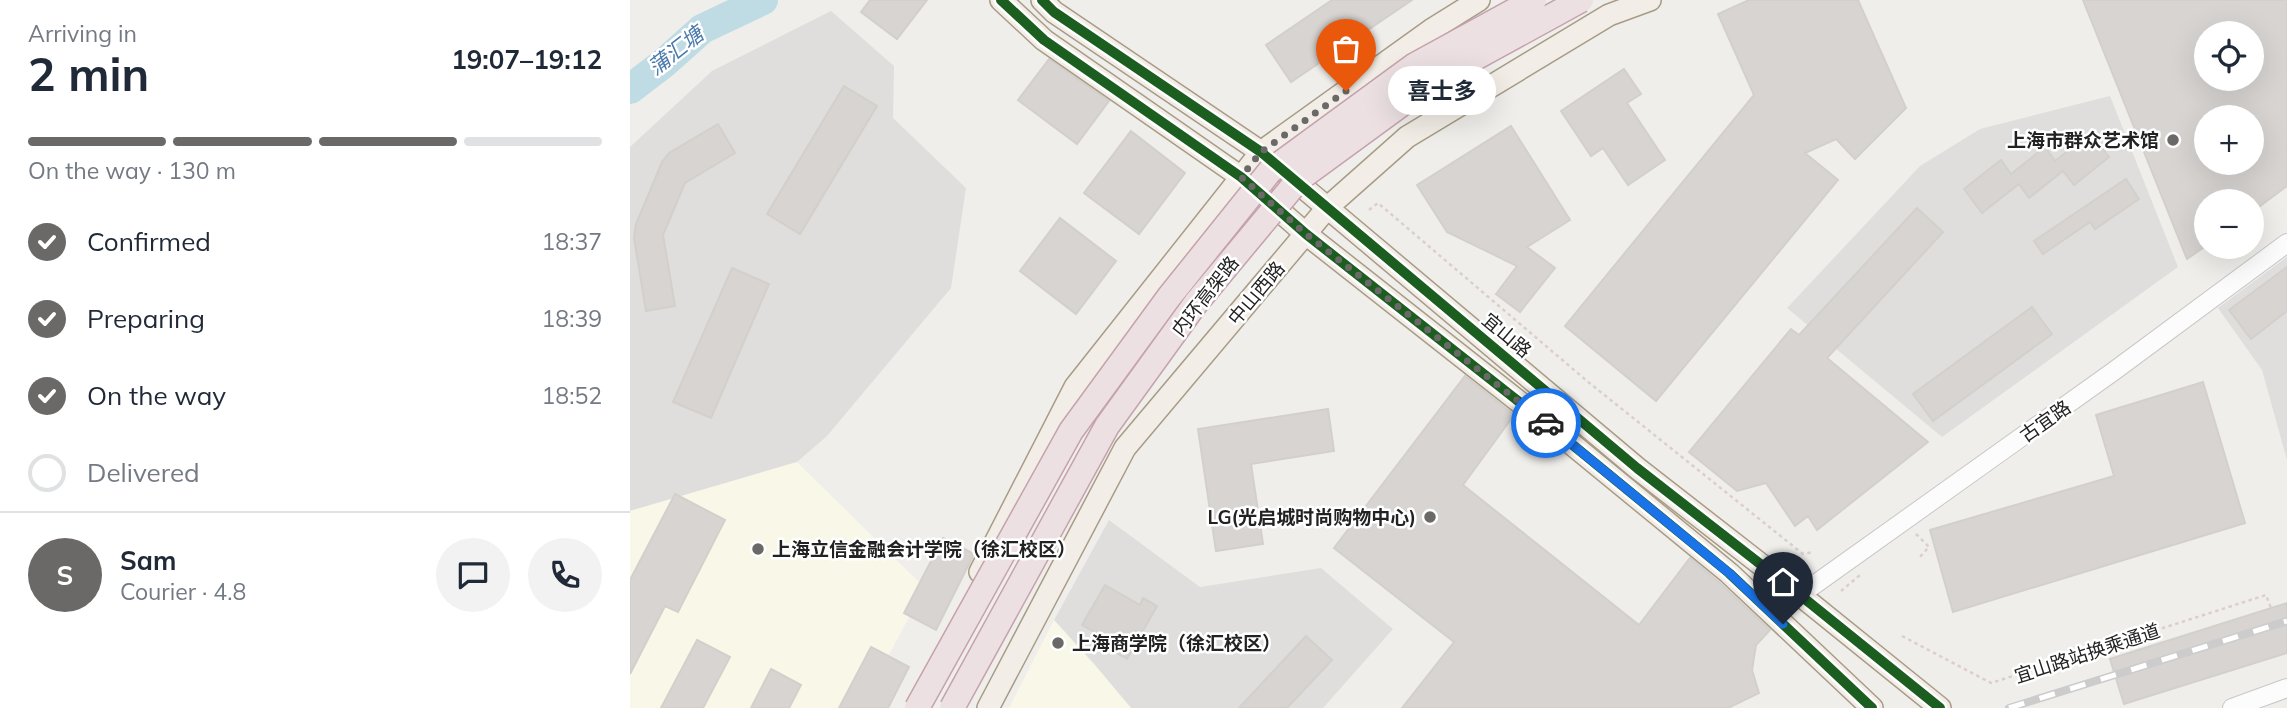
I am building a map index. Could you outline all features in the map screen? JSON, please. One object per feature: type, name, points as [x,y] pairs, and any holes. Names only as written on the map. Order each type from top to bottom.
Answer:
[{"type":"highway","name":"内环高架路","points":[[917,708],[1071,430],[1169,297],[1270,171],[1415,65],[1534,0]]},
{"type":"highway","name":"内环高架路","points":[[952,708],[1107,426],[1196,303],[1299,179],[1433,81],[1581,0]]},
{"type":"main road","points":[[1001,0],[1044,40],[1241,177],[1306,234],[1546,423],[1729,573],[1872,708]]},
{"type":"main road","name":"宜山路","points":[[1042,0],[1054,12],[1261,152],[1637,468],[1801,595],[1940,708]]},
{"type":"main road","points":[[910,708],[1074,387],[1261,152],[1431,30],[1479,0]]},
{"type":"main road","name":"中山西路","points":[[988,708],[1125,449],[1328,207],[1407,137],[1609,15],[1650,0]]},
{"type":"street","name":"古宜路","points":[[1801,595],[2114,372],[2287,243]]},
{"type":"street","points":[[2232,708],[2287,688]]},
{"type":"path","points":[[1369,210],[1378,203],[1587,381],[1749,511],[1803,554],[1814,552]]},
{"type":"path","points":[[1916,534],[1929,547],[1919,558]]},
{"type":"path","points":[[1841,592],[1861,573]]},
{"type":"shaded area","points":[[831,11],[894,66],[893,118],[966,188],[951,288],[827,436],[797,462],[630,511],[630,147],[712,71]]},
{"type":"shaded area","points":[[2110,96],[2178,267],[1942,437],[1787,308],[1920,166],[1980,129]]},
{"type":"shaded area","points":[[2287,257],[2287,460],[2262,370],[2218,308]]},
{"type":"shaded area","name":"上海立信金融会计学院（徐汇校区）","points":[[797,462],[925,588],[860,708],[630,708],[630,511]]},
{"type":"shaded area","points":[[1109,520],[1200,587],[1321,568],[1393,629],[1323,708],[1131,708],[1054,620]]},
{"type":"shaded area","name":"上海商学院（徐汇校区）","points":[[1054,620],[1095,665],[1131,708],[1009,708]]},
{"type":"building","points":[[870,0],[927,0],[897,39],[861,12]]},
{"type":"building","points":[[1332,0],[1412,0],[1291,82],[1266,45]]},
{"type":"building","points":[[1749,0],[1858,0],[1906,108],[1855,159],[1836,139],[1805,153],[1838,180],[1656,401],[1565,326],[1754,95],[1718,14]]},
{"type":"building","name":"上海市群众艺术馆","points":[[2083,0],[2287,0],[2287,186],[2264,203],[2264,189],[2194,189],[2194,254],[2187,259]]},
{"type":"building","points":[[1049,59],[1109,101],[1077,144],[1018,100]]},
{"type":"building","points":[[1624,69],[1641,94],[1627,103],[1665,160],[1628,185],[1603,148],[1591,156],[1561,111]]},
{"type":"building","points":[[844,86],[877,106],[800,234],[767,214]]},
{"type":"building","points":[[718,124],[735,153],[685,183],[663,235],[675,306],[646,311],[634,238],[636,224],[662,162],[669,153]]},
{"type":"building","points":[[1511,126],[1570,220],[1527,247],[1555,268],[1520,312],[1496,294],[1517,266],[1447,232],[1417,185]]},
{"type":"building","points":[[1131,131],[1185,173],[1139,234],[1084,193]]},
{"type":"building","points":[[2091,133],[2109,157],[2074,185],[2063,171],[2029,198],[2019,184],[1982,213],[1964,189],[2001,160],[2011,174],[2045,147],[2055,161]]},
{"type":"building","points":[[2126,179],[2139,199],[2095,229],[2090,222],[2043,254],[2034,241]]},
{"type":"building","points":[[1917,208],[1943,232],[1827,358],[1928,442],[1817,530],[1808,516],[1795,526],[1766,483],[1737,491],[1689,452],[1791,329],[1799,335]]},
{"type":"building","points":[[1060,218],[1116,261],[1076,314],[1020,271]]},
{"type":"building","points":[[2287,267],[2287,311],[2251,339],[2229,310]]},
{"type":"building","points":[[732,268],[769,284],[711,418],[673,402]]},
{"type":"building","points":[[2032,307],[2052,334],[1933,421],[1913,394]]},
{"type":"building","name":"LG(光启城时尚购物中心)","points":[[1465,376],[1514,415],[1463,485],[1639,625],[1690,558],[1770,630],[1756,645],[1752,670],[1759,693],[1728,708],[1402,708],[1454,642],[1334,548]]},
{"type":"building","points":[[2203,382],[2245,523],[1953,612],[1930,530],[2114,476],[2096,415]]},
{"type":"building","points":[[1328,409],[1334,451],[1251,464],[1263,544],[1216,551],[1198,429]]},
{"type":"building","points":[[675,494],[725,520],[678,612],[665,606],[630,674],[630,580]]},
{"type":"building","points":[[943,538],[974,554],[936,630],[904,613]]},
{"type":"building","points":[[1105,585],[1140,605],[1143,598],[1157,606],[1127,659],[1113,651],[1117,645],[1082,625]]},
{"type":"building","points":[[2287,603],[2287,653],[2124,704],[2110,659]]},
{"type":"building","points":[[1306,636],[1332,660],[1287,708],[1239,708]]},
{"type":"building","points":[[697,640],[730,657],[703,708],[661,708]]},
{"type":"building","points":[[871,647],[909,667],[888,708],[839,708]]},
{"type":"building","points":[[771,669],[801,685],[789,708],[751,708]]},
{"type":"waterway","name":"蒲汇塘","points":[[630,89],[702,29],[763,0]]},
{"type":"railway","points":[[2009,708],[2287,621]]},
{"type":"cycle path","points":[[1001,0],[1044,40],[1241,177],[1306,234],[1546,423],[1729,573],[1872,708]]},
{"type":"cycle path","points":[[1042,0],[1054,12],[1261,152],[1637,468],[1940,708]]},
{"type":"way so far","points":[[1346,91],[1261,152],[1241,177],[1306,234],[1546,423]]},
{"type":"place","name":"喜士多","points":[[1346,91]]},
{"type":"place","name":"上海市群众艺术馆","points":[[2173,140]]},
{"type":"place","name":"LG(光启城时尚购物中心)","points":[[1430,517]]},
{"type":"place","name":"上海立信金融会计学院（徐汇校区）","points":[[758,549]]},
{"type":"place","name":"上海商学院（徐汇校区）","points":[[1058,643]]},
{"type":"route","points":[[1546,423],[1729,573],[1783,624]]}]
